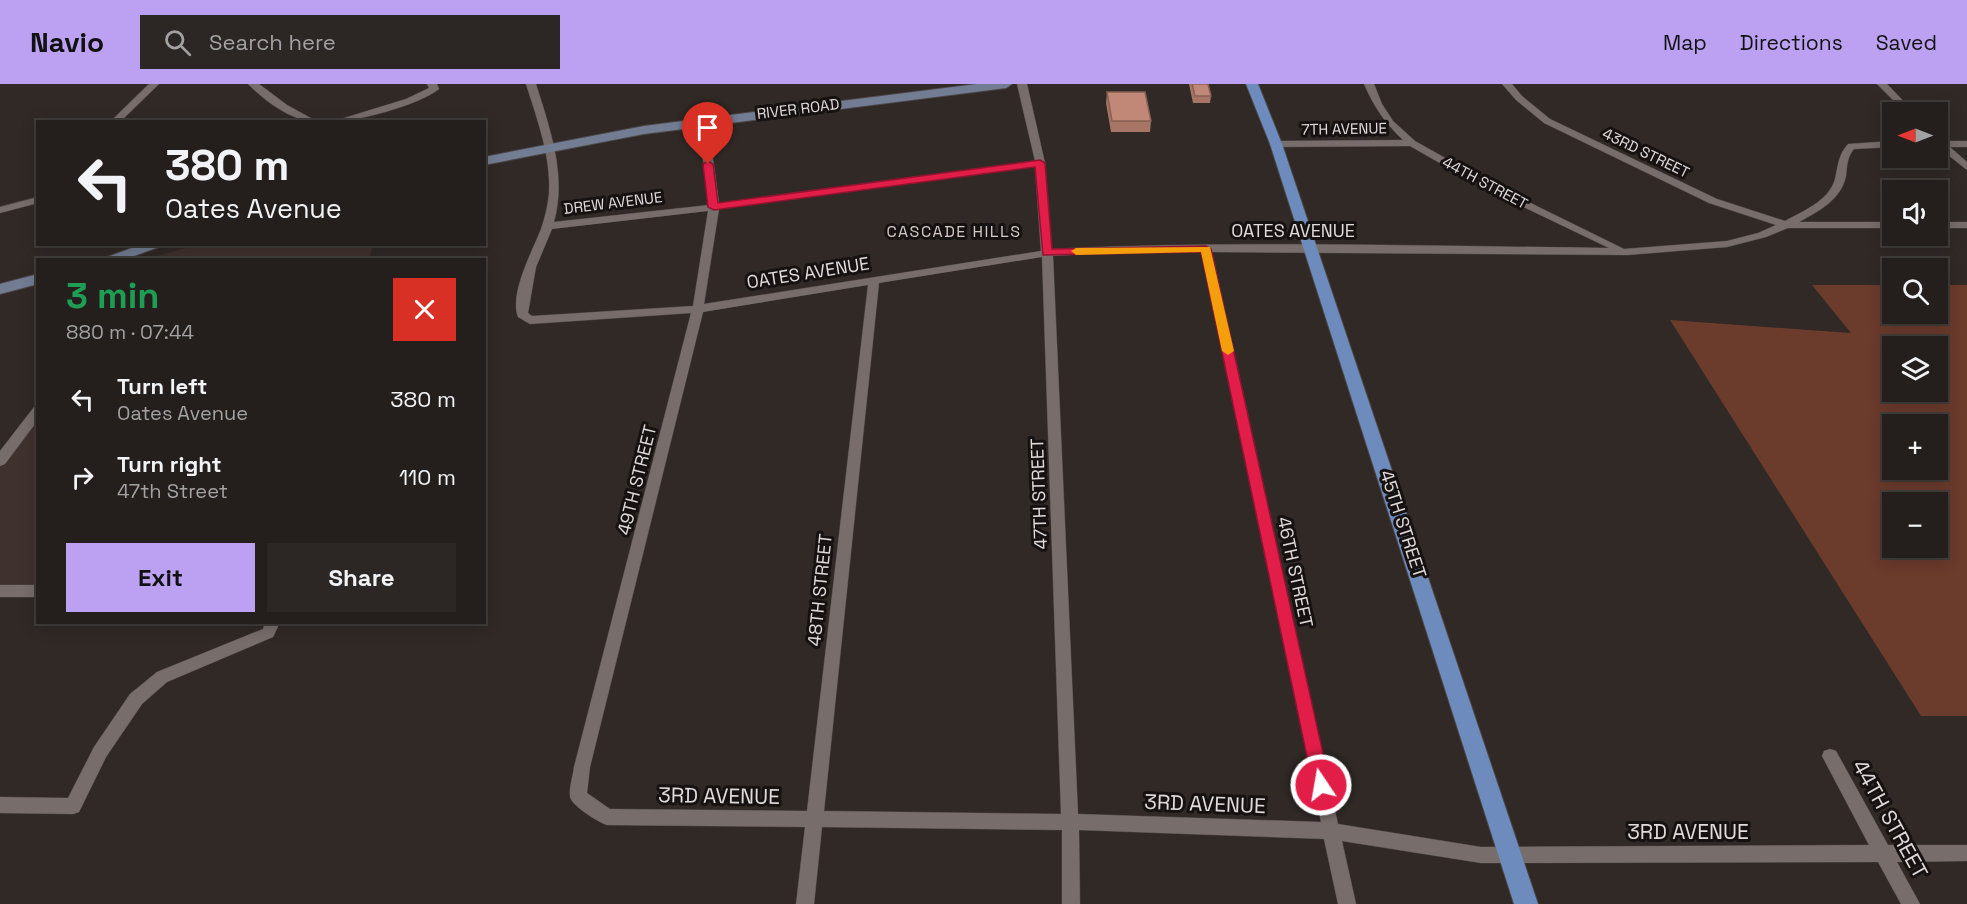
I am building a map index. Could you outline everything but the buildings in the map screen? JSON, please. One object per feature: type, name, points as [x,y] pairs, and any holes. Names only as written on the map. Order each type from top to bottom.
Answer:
[{"type":"main road","name":"RIVER ROAD","points":[[486,161],[551,147],[703,122],[1006,84]]},
{"type":"main road","name":"45TH STREET","points":[[1252,84],[1276,144],[1513,855],[1526,904]]},
{"type":"main road","name":"45TH STREET","points":[[1263,84],[1276,144]]},
{"type":"main road","points":[[113,258],[153,246]]},
{"type":"main road","points":[[0,289],[36,280]]},
{"type":"street","points":[[116,120],[154,84]]},
{"type":"street","points":[[253,84],[284,107],[310,120]]},
{"type":"street","points":[[342,120],[420,97],[434,89],[432,84]]},
{"type":"street","points":[[531,84],[551,147],[555,178],[548,226]]},
{"type":"street","name":"47TH STREET","points":[[1022,84],[1040,163],[1047,253],[1070,822],[1071,904]]},
{"type":"street","name":"44TH STREET","points":[[1369,84],[1377,104],[1390,123],[1412,143],[1484,184],[1627,252]]},
{"type":"street","name":"43RD STREET","points":[[1507,84],[1547,121],[1713,201],[1786,225]]},
{"type":"street","points":[[1881,84],[1900,102]]},
{"type":"street","name":"49TH STREET","points":[[619,817],[607,817],[578,797],[582,767],[698,309],[714,207],[703,122]]},
{"type":"street","name":"7TH AVENUE","points":[[1276,144],[1412,143]]},
{"type":"street","points":[[1948,143],[1967,144]]},
{"type":"street","points":[[1786,225],[1828,198],[1838,186],[1843,153],[1851,146],[1882,145]]},
{"type":"street","points":[[1948,151],[1967,167]]},
{"type":"street","name":"DREW AVENUE","points":[[548,226],[714,207],[1040,163]]},
{"type":"street","points":[[22,203],[36,192]]},
{"type":"street","points":[[0,210],[36,200]]},
{"type":"street","name":"OATES AVENUE","points":[[548,226],[535,252],[522,303],[522,314],[530,320],[698,309],[1047,253],[1206,249],[1627,252],[1727,244],[1762,235],[1786,225],[1882,225]]},
{"type":"street","points":[[1948,225],[1967,225]]},
{"type":"street","name":"46TH STREET","points":[[1206,249],[1347,904]]},
{"type":"street","name":"48TH STREET","points":[[804,904],[874,280]]},
{"type":"street","points":[[1,458],[36,413]]},
{"type":"street","points":[[0,591],[36,591]]},
{"type":"street","points":[[0,805],[73,806],[82,793],[100,752],[136,699],[162,677],[268,633],[272,624]]},
{"type":"street","name":"44TH STREET","points":[[1830,756],[1911,904]]},
{"type":"street","name":"3RD AVENUE","points":[[619,817],[814,821],[1070,822],[1331,831],[1481,855],[1967,853]]},
{"type":"shaded area","points":[[193,246],[373,246],[369,258],[150,258]]},
{"type":"shaded area","points":[[1812,285],[1882,285],[1882,324],[1948,324],[1948,285],[1967,285],[1967,716],[1921,716],[1670,320],[1851,333]]},
{"type":"shaded area","points":[[36,418],[36,588],[0,588],[0,467]]},
{"type":"slow traffic","points":[[1076,251],[1206,249],[1228,351]]},
{"type":"district","name":"CASCADE HILLS","points":[[954,231]]},
{"type":"route","points":[[708,164],[714,207],[1040,163],[1047,253],[1128,249],[1206,249],[1321,785]]}]
